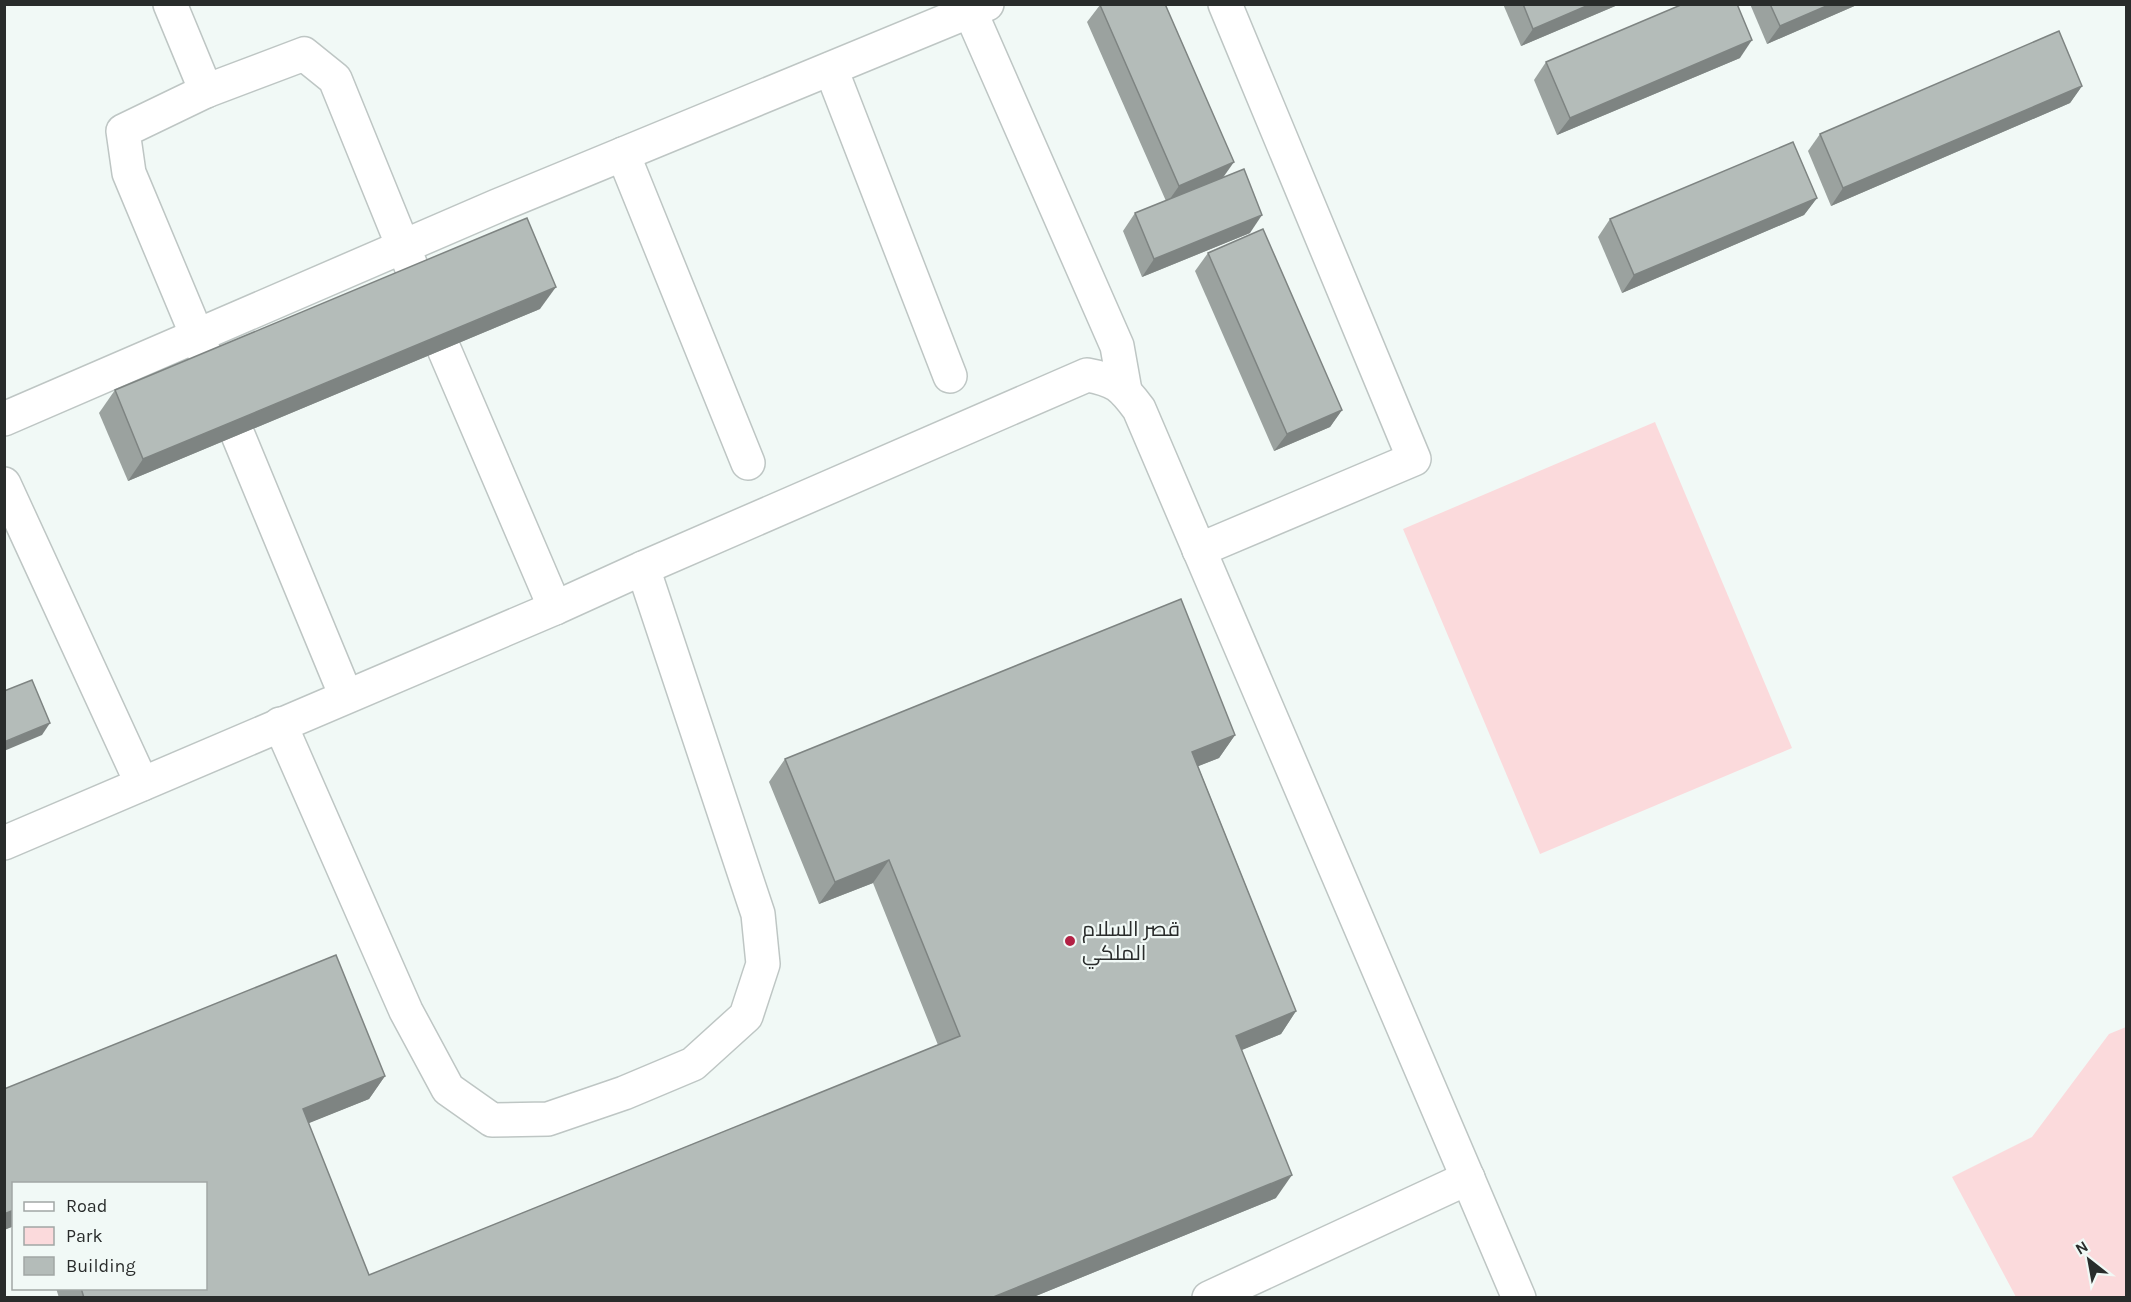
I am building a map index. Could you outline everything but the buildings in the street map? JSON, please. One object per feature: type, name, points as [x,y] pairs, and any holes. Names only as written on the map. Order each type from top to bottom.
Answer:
[{"type":"lane","points":[[170,4],[206,91]]},
{"type":"lane","points":[[1199,550],[1414,459],[1225,4]]},
{"type":"lane","points":[[4,419],[403,247],[975,7],[1118,346],[1125,391]]},
{"type":"lane","points":[[210,366],[129,173],[123,131],[206,91],[304,54],[335,79],[417,280]]},
{"type":"lane","points":[[831,69],[950,376]]},
{"type":"lane","points":[[624,154],[748,463]]},
{"type":"lane","points":[[444,349],[555,608]]},
{"type":"lane","points":[[4,843],[555,608],[643,567],[1087,375],[1108,379],[1125,391],[1139,410],[1519,1298]]},
{"type":"lane","points":[[238,435],[346,696]]},
{"type":"lane","points":[[4,484],[142,784]]},
{"type":"lane","points":[[280,724],[406,1011],[448,1089],[492,1120],[548,1119],[624,1093],[693,1064],[746,1016],[763,964],[758,914],[643,567]]},
{"type":"lane","points":[[1209,1298],[1468,1178]]},
{"type":"green space","points":[[1655,422],[1792,748],[1540,854],[1403,529]]},
{"type":"green space","points":[[2126,1027],[2126,1297],[2016,1297],[1952,1177],[2032,1137],[2109,1034]]},
{"type":"place","name":"قصر السلام الملكي","points":[[1070,941]]}]
